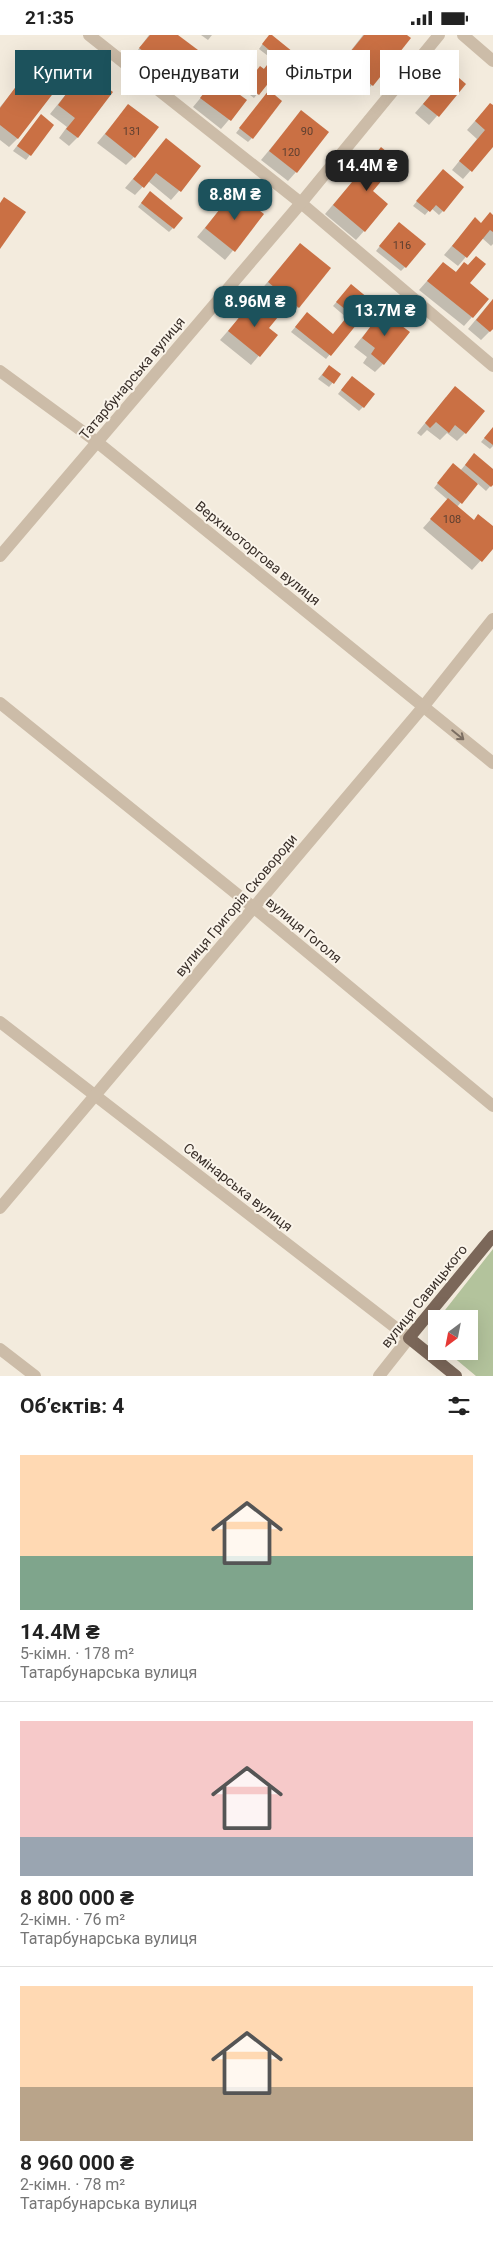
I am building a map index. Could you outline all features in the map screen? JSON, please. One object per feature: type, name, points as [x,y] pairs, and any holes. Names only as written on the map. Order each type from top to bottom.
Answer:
[{"type":"main road","name":"вулиця Савицького","points":[[409,1338],[493,1236]]},
{"type":"main road","name":"Семінарська вулиця","points":[[409,1338],[456,1376]]},
{"type":"street","points":[[89,35],[301,203],[493,366]]},
{"type":"street","name":"Татарбунарська вулиця","points":[[0,556],[301,203],[439,35]]},
{"type":"street","points":[[463,35],[493,61]]},
{"type":"street","name":"Верхньоторгова вулиця","points":[[0,371],[97,442],[493,763]]},
{"type":"street","name":"вулиця Григорія Сковороди","points":[[0,1208],[96,1096],[252,907],[423,707],[493,619]]},
{"type":"street","name":"вулиця Гоголя","points":[[0,703],[252,907],[493,1107]]},
{"type":"street","name":"Семінарська вулиця","points":[[0,1022],[409,1338]]},
{"type":"street","name":"вулиця Савицького","points":[[379,1376],[409,1338]]},
{"type":"street","points":[[0,1349],[35,1376]]},
{"type":"green space","points":[[493,1249],[493,1376],[476,1376],[457,1360],[478,1360],[478,1310],[445,1310]]},
{"type":"building","points":[[150,35],[178,35],[198,50],[142,50],[139,48]]},
{"type":"building","points":[[269,35],[272,35],[291,50],[269,50],[262,44]]},
{"type":"building","points":[[364,35],[407,35],[411,38],[402,50],[380,50],[380,77],[373,86],[370,84],[370,50],[352,50]]},
{"type":"building","points":[[267,65],[267,85],[259,95],[257,93],[257,70],[260,66],[264,69]]},
{"type":"building","points":[[459,78],[466,84],[459,93]]},
{"type":"building","points":[[15,88],[15,95],[52,95],[18,139],[0,125],[0,108]]},
{"type":"building","points":[[267,93],[267,95],[275,95],[282,101],[253,139],[239,128]]},
{"type":"building","points":[[65,95],[111,95],[78,138],[66,129],[75,118],[58,105]]},
{"type":"building","points":[[202,95],[240,95],[247,100],[231,121],[200,98]]},
{"type":"building","points":[[431,95],[457,95],[439,117],[423,104]]},
{"type":"building","points":[[490,103],[493,105],[493,147],[472,172],[459,161],[485,130],[475,121]]},
{"type":"building","points":[[128,104],[159,127],[135,158],[105,134]]},
{"type":"building","points":[[301,110],[329,132],[297,173],[269,151]]},
{"type":"building","points":[[41,114],[54,125],[31,156],[17,146]]},
{"type":"building","points":[[166,138],[201,166],[181,192],[156,173],[144,188],[133,179]]},
{"type":"building","points":[[381,147],[398,161],[373,191],[388,204],[365,232],[333,205]]},
{"type":"building","points":[[443,169],[464,187],[444,212],[436,205],[430,212],[416,201]]},
{"type":"building","points":[[150,191],[183,218],[174,229],[141,203]]},
{"type":"building","points":[[234,191],[264,214],[235,252],[205,228]]},
{"type":"building","points":[[4,197],[26,212],[0,249],[0,203]]},
{"type":"building","points":[[490,212],[493,215],[493,232],[490,230],[467,258],[452,246],[475,217],[481,223]]},
{"type":"building","points":[[399,222],[426,244],[406,268],[379,246]]},
{"type":"building","points":[[300,243],[331,268],[299,308],[268,282]]},
{"type":"building","points":[[476,256],[486,264],[470,283],[489,299],[473,318],[427,281],[443,262],[456,272],[464,262],[468,265]]},
{"type":"building","points":[[351,284],[374,303],[331,356],[295,327],[307,312],[333,334],[350,313],[336,302]]},
{"type":"building","points":[[255,298],[278,317],[269,328],[278,335],[260,357],[228,331]]},
{"type":"building","points":[[493,299],[493,329],[490,332],[476,320]]},
{"type":"building","points":[[382,311],[410,332],[384,365],[371,354],[375,348],[362,338]]},
{"type":"building","points":[[329,365],[341,374],[334,384],[322,375]]},
{"type":"building","points":[[352,376],[375,394],[364,408],[341,390]]},
{"type":"building","points":[[455,386],[485,411],[466,434],[455,425],[449,433],[436,422],[430,428],[425,423]]},
{"type":"building","points":[[493,427],[493,445],[484,438]]},
{"type":"building","points":[[474,453],[493,469],[493,485],[491,487],[465,465]]},
{"type":"building","points":[[453,463],[478,484],[462,504],[437,483]]},
{"type":"building","points":[[448,498],[474,520],[478,514],[493,526],[493,549],[482,562],[430,519]]}]
